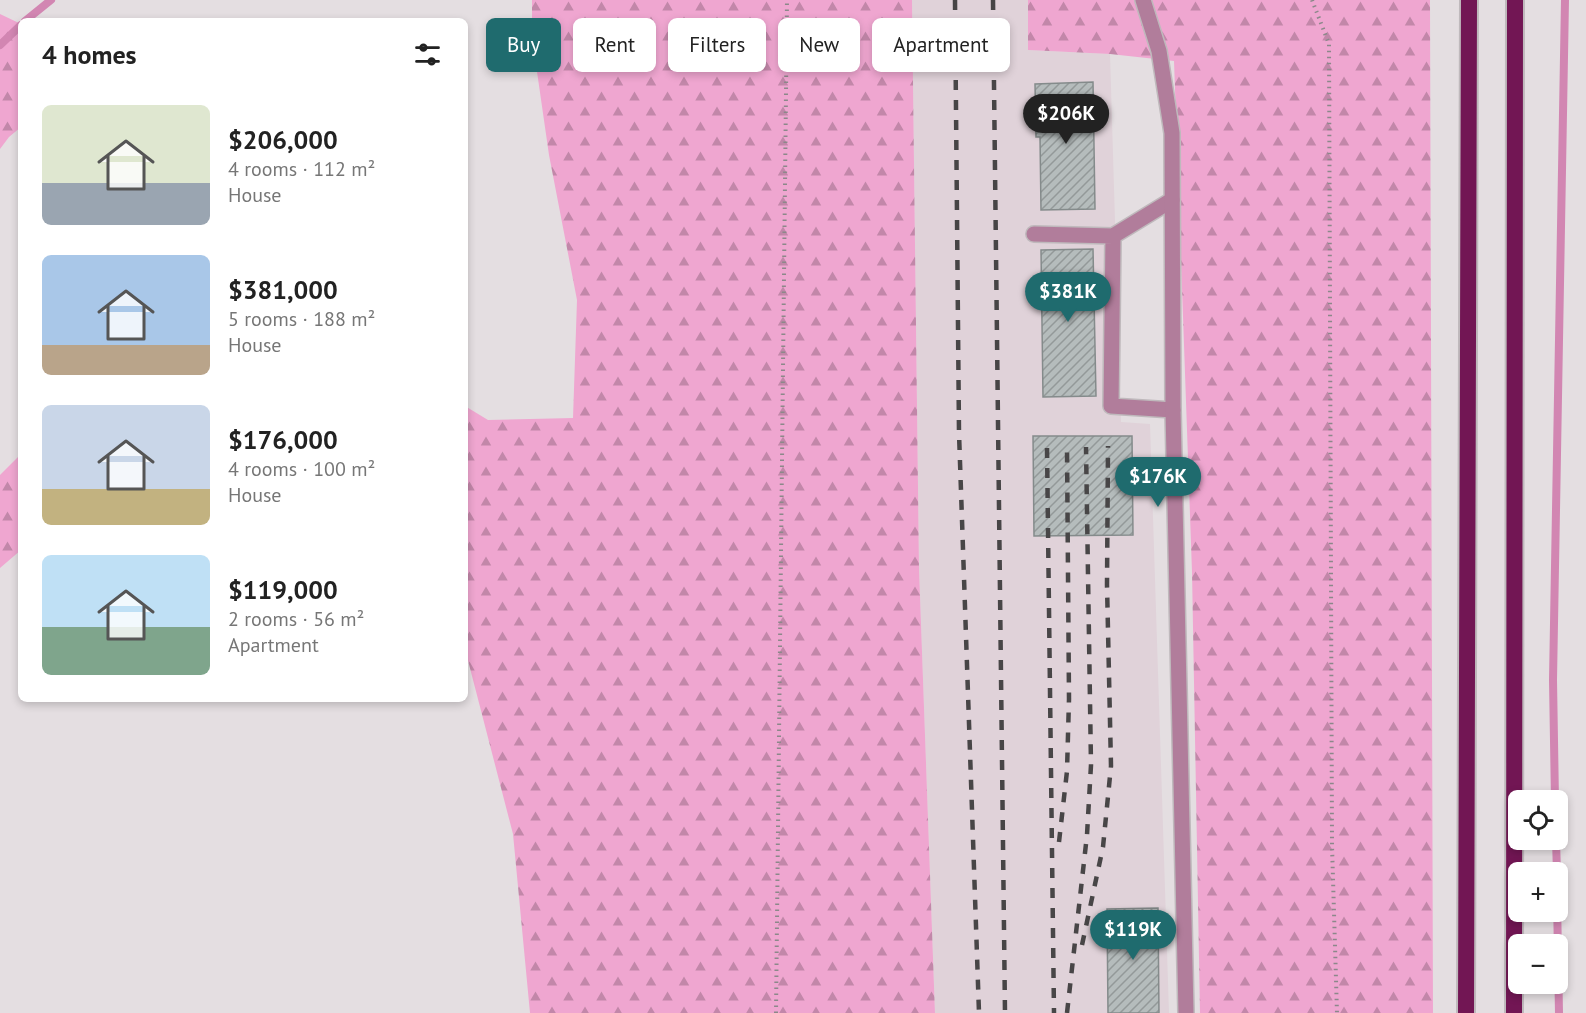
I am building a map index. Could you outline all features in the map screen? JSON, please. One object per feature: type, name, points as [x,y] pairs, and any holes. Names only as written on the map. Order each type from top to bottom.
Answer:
[{"type":"highway","points":[[1466,1013],[1470,0]]},
{"type":"highway","points":[[1514,1013],[1515,0]]},
{"type":"street","points":[[1143,0],[1159,51],[1172,133],[1173,410],[1186,1013]]},
{"type":"street","points":[[1034,234],[1113,236],[1172,200]]},
{"type":"street","points":[[1113,236],[1111,406],[1173,410]]},
{"type":"path","points":[[776,1013],[787,0]]},
{"type":"path","points":[[1312,0],[1329,44],[1332,845],[1337,1013]]},
{"type":"shaded area","points":[[912,0],[1028,0],[1028,50],[1110,54],[1121,422],[1150,424],[1169,1013],[935,1013],[919,568],[913,72],[1010,72],[1010,18],[912,18]]},
{"type":"green space","points":[[532,0],[912,0],[912,18],[872,18],[872,72],[913,72],[919,568],[935,1013],[530,1013],[513,834],[468,661],[468,408],[488,420],[573,418],[577,300],[549,155],[537,72],[561,72],[561,18],[532,18]]},
{"type":"green space","points":[[1028,0],[1430,0],[1433,1013],[1200,1013],[1192,572],[1174,61],[1110,54],[1028,50]]},
{"type":"green space","points":[[0,14],[18,23],[18,130],[0,149]]},
{"type":"green space","points":[[18,457],[18,553],[0,568],[0,475]]},
{"type":"building","points":[[1093,82],[1095,209],[1041,210],[1040,137],[1036,137],[1035,84]]},
{"type":"building","points":[[1093,249],[1096,396],[1043,397],[1041,250]]},
{"type":"building","points":[[1033,436],[1132,436],[1133,535],[1034,536]]},
{"type":"building","points":[[1158,908],[1159,1013],[1108,1013],[1107,909]]},
{"type":"waterway","points":[[29,18],[51,0]]},
{"type":"waterway","points":[[1555,790],[1553,680],[1565,0]]},
{"type":"waterway","points":[[0,45],[18,28]]},
{"type":"waterway","points":[[1556,850],[1557,862]]},
{"type":"waterway","points":[[1557,922],[1559,1013]]},
{"type":"railway","points":[[955,0],[959,433],[979,1013]]},
{"type":"railway","points":[[993,0],[1005,1013]]},
{"type":"railway","points":[[1082,945],[1103,847],[1111,766],[1107,585],[1108,446]]},
{"type":"railway","points":[[1059,842],[1067,771],[1069,699],[1067,447]]},
{"type":"railway","points":[[1067,1013],[1087,835],[1091,765],[1086,447]]},
{"type":"railway","points":[[1047,448],[1054,1013]]}]
